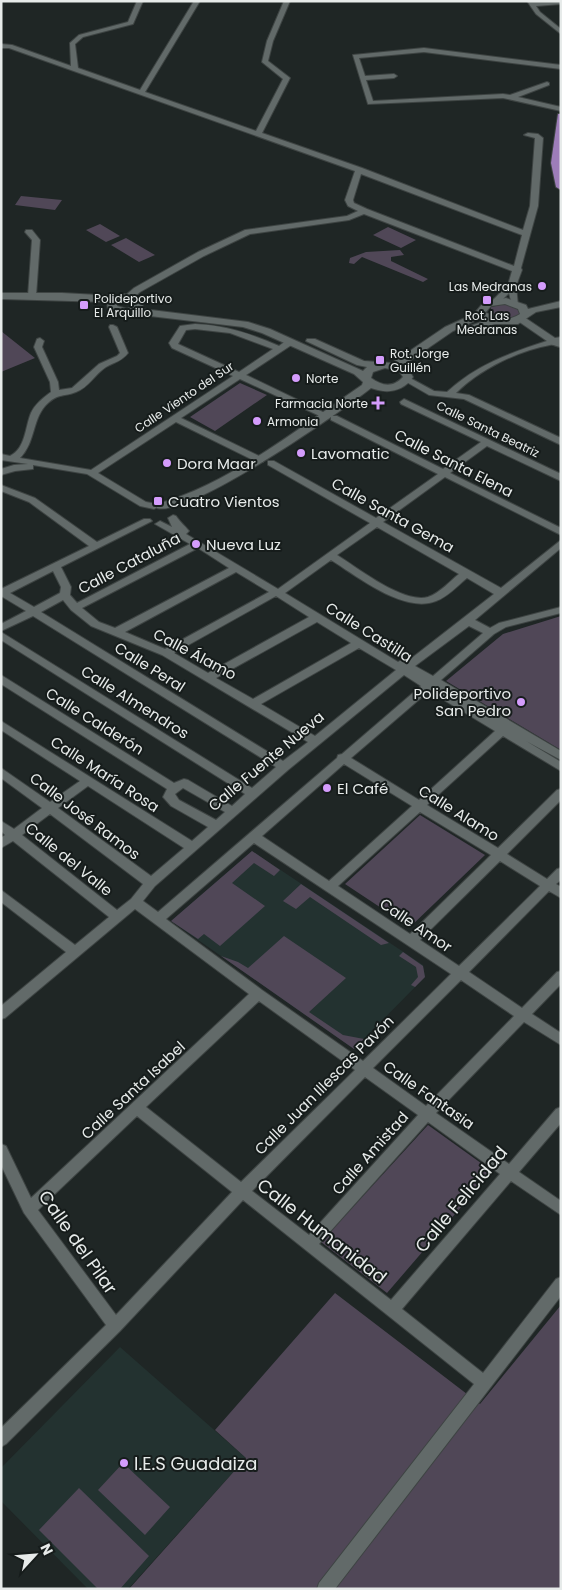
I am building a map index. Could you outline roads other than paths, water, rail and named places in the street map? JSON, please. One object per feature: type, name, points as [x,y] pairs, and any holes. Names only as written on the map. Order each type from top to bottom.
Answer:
[{"type":"main road","points":[[561,116],[555,163],[561,188]]},
{"type":"street","points":[[75,69],[72,44],[81,36],[131,23],[140,1]]},
{"type":"street","points":[[141,92],[197,1]]},
{"type":"street","points":[[258,134],[287,78],[265,62],[270,41],[287,1]]},
{"type":"street","points":[[531,3],[561,2]]},
{"type":"street","points":[[531,3],[538,13],[561,32]]},
{"type":"street","points":[[1,46],[10,46],[359,170],[526,234]]},
{"type":"street","points":[[561,67],[424,50],[356,56],[370,103],[455,97],[512,97],[561,109]]},
{"type":"street","points":[[362,78],[394,76]]},
{"type":"street","points":[[512,97],[547,84]]},
{"type":"street","points":[[496,302],[512,286],[518,270],[534,206],[539,138],[534,135],[528,135]]},
{"type":"street","points":[[359,170],[349,200],[351,204],[364,211],[518,270]]},
{"type":"street","points":[[1,301],[113,302],[129,297],[145,285],[242,234],[349,218],[364,211]]},
{"type":"street","points":[[29,232],[36,240],[32,296]]},
{"type":"street","points":[[512,286],[517,304],[524,309],[523,317]]},
{"type":"street","points":[[1,296],[32,296],[113,302]]},
{"type":"street","points":[[129,297],[137,307],[231,321],[259,328],[358,372],[367,380],[382,388]]},
{"type":"street","points":[[113,302],[116,311],[137,307],[219,311],[255,318],[361,363],[375,366],[395,366],[434,339],[484,312],[488,304],[496,302],[517,304],[561,297]]},
{"type":"street","points":[[484,312],[487,317],[494,321],[509,323],[533,310],[561,304]]},
{"type":"street","points":[[523,317],[559,342]]},
{"type":"street","points":[[160,524],[266,461],[329,417],[375,389],[398,386],[413,363],[453,336],[472,327],[494,321]]},
{"type":"street","points":[[3,463],[20,453],[36,411],[47,398],[55,393],[75,390],[102,366],[120,358],[124,353],[113,327]]},
{"type":"street","name":"Calle Santa Elena","points":[[279,349],[251,337],[228,331],[182,328],[174,341],[174,345],[445,473],[561,532]]},
{"type":"street","points":[[40,341],[38,347],[54,382],[55,393]]},
{"type":"street","name":"Calle Viento del Sur","points":[[92,473],[290,342]]},
{"type":"street","points":[[450,394],[458,385],[495,361],[559,342]]},
{"type":"street","points":[[329,417],[367,386],[366,372],[375,366]]},
{"type":"street","points":[[395,366],[406,376],[432,393],[466,397],[561,442]]},
{"type":"street","name":"Calle Santa Beatriz","points":[[404,402],[561,478]]},
{"type":"street","name":"Calle Santa Gema","points":[[175,418],[266,461],[501,593]]},
{"type":"street","points":[[551,438],[561,432]]},
{"type":"street","points":[[166,653],[279,592],[378,524],[487,442]]},
{"type":"street","points":[[146,519],[146,510],[181,500],[266,461]]},
{"type":"street","points":[[3,463],[14,468],[30,468],[85,477],[138,509],[146,519]]},
{"type":"street","name":"Calle Castilla","points":[[3,463],[74,468],[92,473],[143,504],[170,508],[177,527],[317,617],[430,683],[502,731],[561,767]]},
{"type":"street","points":[[1,488],[32,500],[96,546]]},
{"type":"street","points":[[2,592],[146,519]]},
{"type":"street","name":"Calle Castilla","points":[[146,519],[160,524],[198,544],[405,669]]},
{"type":"street","name":"Calle Fuente Nueva","points":[[1,1014],[135,902],[151,883],[215,825],[315,741],[468,621],[561,543]]},
{"type":"street","name":"Calle Cataluña","points":[[75,608],[198,544]]},
{"type":"street","points":[[333,556],[400,597],[414,600],[432,599],[466,573]]},
{"type":"street","name":"Calle Álamo","points":[[56,566],[66,587],[65,595],[75,608],[95,624],[166,653],[210,677],[315,741]]},
{"type":"street","points":[[115,633],[236,568]]},
{"type":"street","name":"Calle Peral","points":[[2,592],[284,767]]},
{"type":"street","points":[[1,628],[65,595]]},
{"type":"street","points":[[157,920],[342,758],[490,632],[503,625],[561,610]]},
{"type":"street","points":[[210,677],[317,617]]},
{"type":"street","points":[[468,621],[490,632]]},
{"type":"street","name":"Calle Almendros","points":[[1,635],[253,794]]},
{"type":"street","points":[[253,704],[359,643]]},
{"type":"street","name":"Calle Calderón","points":[[1,679],[174,788]]},
{"type":"street","points":[[430,683],[561,756]]},
{"type":"street","name":"Calle María Rosa","points":[[1,725],[192,847]]},
{"type":"street","points":[[330,888],[502,731]]},
{"type":"street","name":"Calle Alamo","points":[[342,758],[561,893]]},
{"type":"street","name":"Calle José Ramos","points":[[1,772],[151,883]]},
{"type":"street","points":[[1,844],[87,781]]},
{"type":"street","points":[[215,825],[171,800],[169,794],[174,788],[184,783],[232,811]]},
{"type":"street","points":[[411,941],[497,854],[561,793]]},
{"type":"street","name":"Calle del Valle","points":[[1,824],[117,917]]},
{"type":"street","name":"Calle Amor","points":[[253,836],[561,1040]]},
{"type":"street","name":"Calle Juan Illescas Pavón","points":[[1,1439],[115,1326],[242,1191],[561,872]]},
{"type":"street","points":[[1,895],[75,952]]},
{"type":"street","name":"Calle Fantasia","points":[[135,902],[258,994],[561,1209]]},
{"type":"street","name":"Calle Amistad","points":[[309,1245],[427,1114],[561,976]]},
{"type":"street","name":"Calle Santa Isabel","points":[[29,1209],[258,994]]},
{"type":"street","name":"Calle Humanidad","points":[[137,1108],[483,1382]]},
{"type":"street","name":"Calle Felicidad","points":[[392,1310],[508,1172],[561,1113]]},
{"type":"street","name":"Calle del Pilar","points":[[1,1150],[5,1167],[29,1209],[115,1326]]},
{"type":"street","points":[[325,1589],[483,1382],[561,1284]]},
{"type":"place","name":"Las Medranas","points":[[542,286]]},
{"type":"place","name":"Rot. Las Medranas","points":[[487,300]]},
{"type":"place","name":"Polideportivo El Arquillo","points":[[84,305]]},
{"type":"place","name":"Rot. Jorge Guillén","points":[[380,360]]},
{"type":"place","name":"Norte","points":[[296,378]]},
{"type":"place","name":"Farmacia Norte","points":[[378,403]]},
{"type":"place","name":"Armonia","points":[[257,421]]},
{"type":"place","name":"Lavomatic","points":[[301,453]]},
{"type":"place","name":"Dora Maar","points":[[167,463]]},
{"type":"place","name":"Cuatro Vientos","points":[[158,501]]},
{"type":"place","name":"Nueva Luz","points":[[196,544]]},
{"type":"place","name":"Polideportivo San Pedro","points":[[521,702]]},
{"type":"place","name":"El Café","points":[[327,788]]},
{"type":"place","name":"I.E.S Guadaiza","points":[[124,1463]]}]
